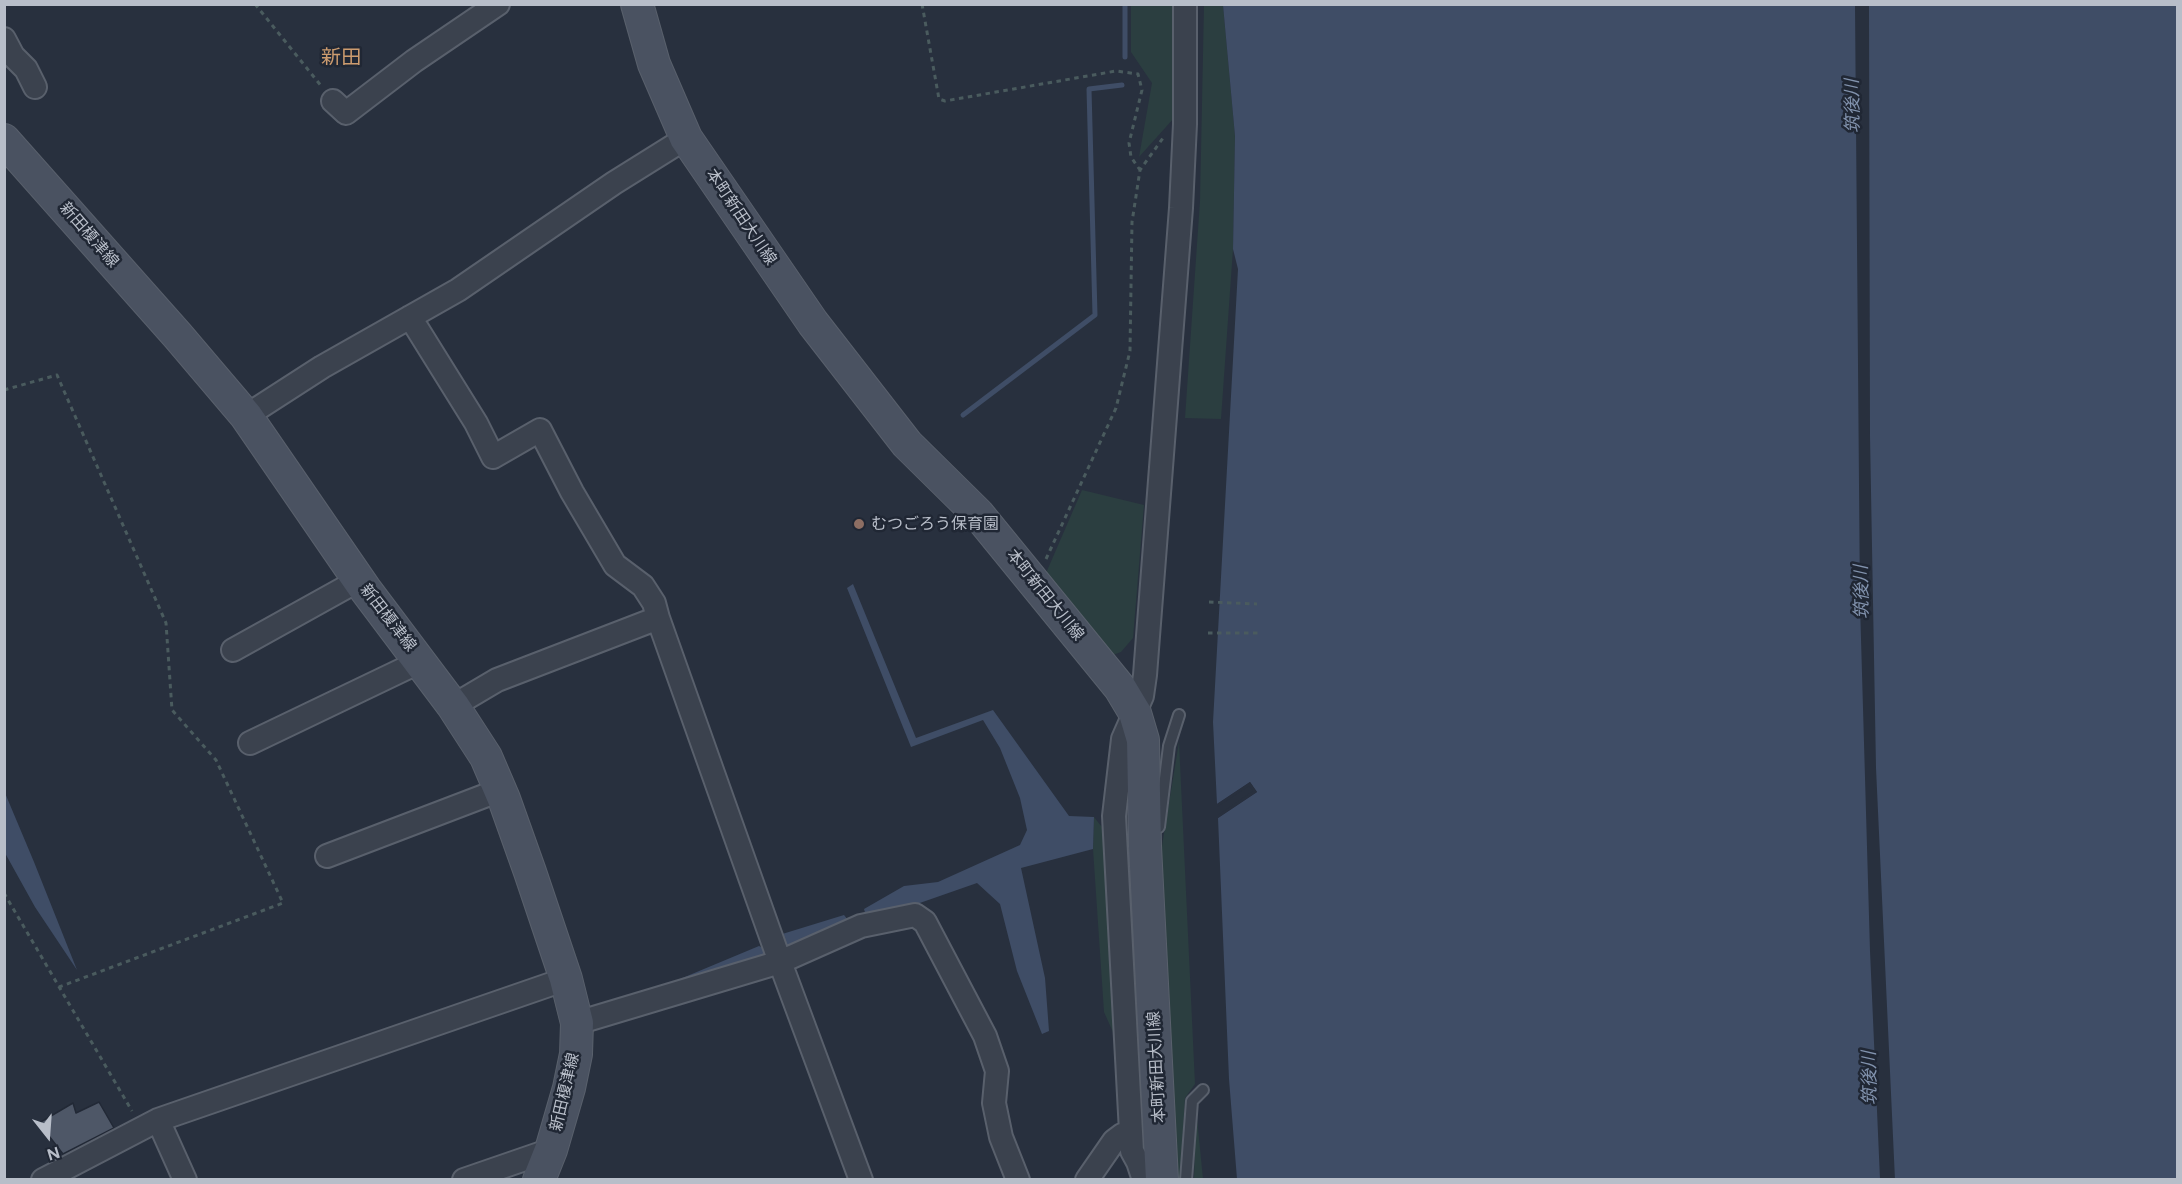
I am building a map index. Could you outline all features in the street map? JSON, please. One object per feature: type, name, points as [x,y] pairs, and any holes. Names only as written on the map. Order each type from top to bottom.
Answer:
[{"type":"main road","name":"本町新田大川線","points":[[637,4],[654,64],[686,138],[813,323],[900,435],[978,514],[1032,579],[1120,688],[1135,713],[1143,740],[1145,846],[1162,1179]]},
{"type":"main road","name":"新田榎津線","points":[[4,140],[246,416],[359,580],[453,706],[486,757],[500,790],[566,979],[577,1023],[573,1065],[551,1150],[539,1179]]},
{"type":"street","points":[[333,101],[346,113],[414,61],[498,4]]},
{"type":"street","points":[[1130,1179],[1131,1142],[1114,816],[1123,739],[1142,696],[1145,675],[1181,208],[1185,124],[1185,4]]},
{"type":"street","points":[[4,39],[13,56],[26,69],[35,87]]},
{"type":"street","points":[[246,416],[322,367],[458,290],[614,183],[686,138]]},
{"type":"street","points":[[410,317],[476,423],[493,457],[540,430],[572,492],[615,565],[643,586],[654,603],[780,962],[861,1179]]},
{"type":"street","points":[[233,650],[359,580]]},
{"type":"street","points":[[453,706],[497,680],[658,618]]},
{"type":"street","points":[[250,742],[421,661]]},
{"type":"street","points":[[327,856],[500,790]]},
{"type":"street","points":[[577,1023],[780,962],[861,926],[915,915],[925,922],[985,1036],[996,1071],[994,1103],[1001,1137],[1018,1179]]},
{"type":"street","points":[[43,1179],[150,1124],[566,979]]},
{"type":"street","points":[[150,1124],[185,1179]]},
{"type":"street","points":[[1087,1179],[1114,1141],[1122,1135],[1131,1142],[1144,1179]]},
{"type":"street","points":[[464,1179],[551,1150]]},
{"type":"lane","points":[[1145,846],[1158,834],[1169,746],[1179,715]]},
{"type":"lane","points":[[1186,1179],[1192,1101],[1203,1090]]},
{"type":"path","points":[[255,4],[333,101]]},
{"type":"path","points":[[922,4],[939,99],[945,101],[1116,71],[1138,74],[1142,90],[1129,143],[1131,157],[1140,170]]},
{"type":"path","points":[[1032,579],[1042,567],[1116,408],[1130,351],[1132,222],[1140,170],[1163,138],[1185,124]]},
{"type":"path","points":[[4,390],[57,375],[166,623],[172,710],[216,760],[283,903],[59,987]]},
{"type":"path","points":[[1209,602],[1257,604]]},
{"type":"path","points":[[1208,633],[1260,633]]},
{"type":"path","points":[[4,893],[59,987],[150,1124]]},
{"type":"shaded area","points":[[1131,5],[1174,5],[1174,118],[1139,157],[1152,83],[1131,52]]},
{"type":"shaded area","points":[[1204,5],[1223,5],[1235,136],[1233,249],[1221,419],[1185,418],[1200,201]]},
{"type":"shaded area","points":[[1082,490],[1144,505],[1133,638],[1121,652],[1110,656],[1043,580]]},
{"type":"shaded area","points":[[1179,742],[1195,1084],[1185,1098],[1180,1179],[1176,1180],[1159,864]]},
{"type":"shaded area","points":[[1094,817],[1109,836],[1121,1050],[1104,1012],[1093,849]]},
{"type":"shaded area","points":[[1196,1108],[1203,1179],[1194,1179]]},
{"type":"water","name":"筑後川","points":[[1223,5],[2177,5],[2177,1179],[1237,1179],[1229,1079],[1218,818],[1257,792],[1250,782],[1217,804],[1213,722],[1238,269],[1233,249],[1235,136]]},
{"type":"water","points":[[853,584],[916,738],[993,710],[1069,816],[1094,817],[1093,849],[1021,868],[1045,978],[1049,1031],[1042,1034],[1017,971],[1000,904],[977,883],[894,912],[866,916],[864,909],[904,886],[938,882],[1020,845],[1027,830],[1020,798],[1000,748],[983,720],[911,747],[847,588]]},
{"type":"water","points":[[5,793],[77,970],[35,907],[5,853]]},
{"type":"water","points":[[844,915],[852,925],[784,954],[779,935]]},
{"type":"water","points":[[759,946],[767,950],[765,963],[636,1006],[632,994],[668,984]]},
{"type":"pier","points":[[1855,5],[1869,5],[1870,436],[1876,768],[1895,1180],[1880,1179],[1870,951],[1860,604]]},
{"type":"pier","points":[[1250,782],[1257,792],[1218,818],[1218,815],[1253,791],[1249,786],[1217,807],[1217,804]]},
{"type":"building","points":[[99,1102],[114,1128],[63,1154],[39,1123],[73,1103],[76,1113]]},
{"type":"waterway","points":[[1125,4],[1125,57]]},
{"type":"waterway","points":[[963,415],[1095,315],[1089,89],[1122,85]]},
{"type":"place","name":"むつごろう保育園","points":[[859,524]]},
{"type":"district","name":"新田","points":[[341,58]]}]
